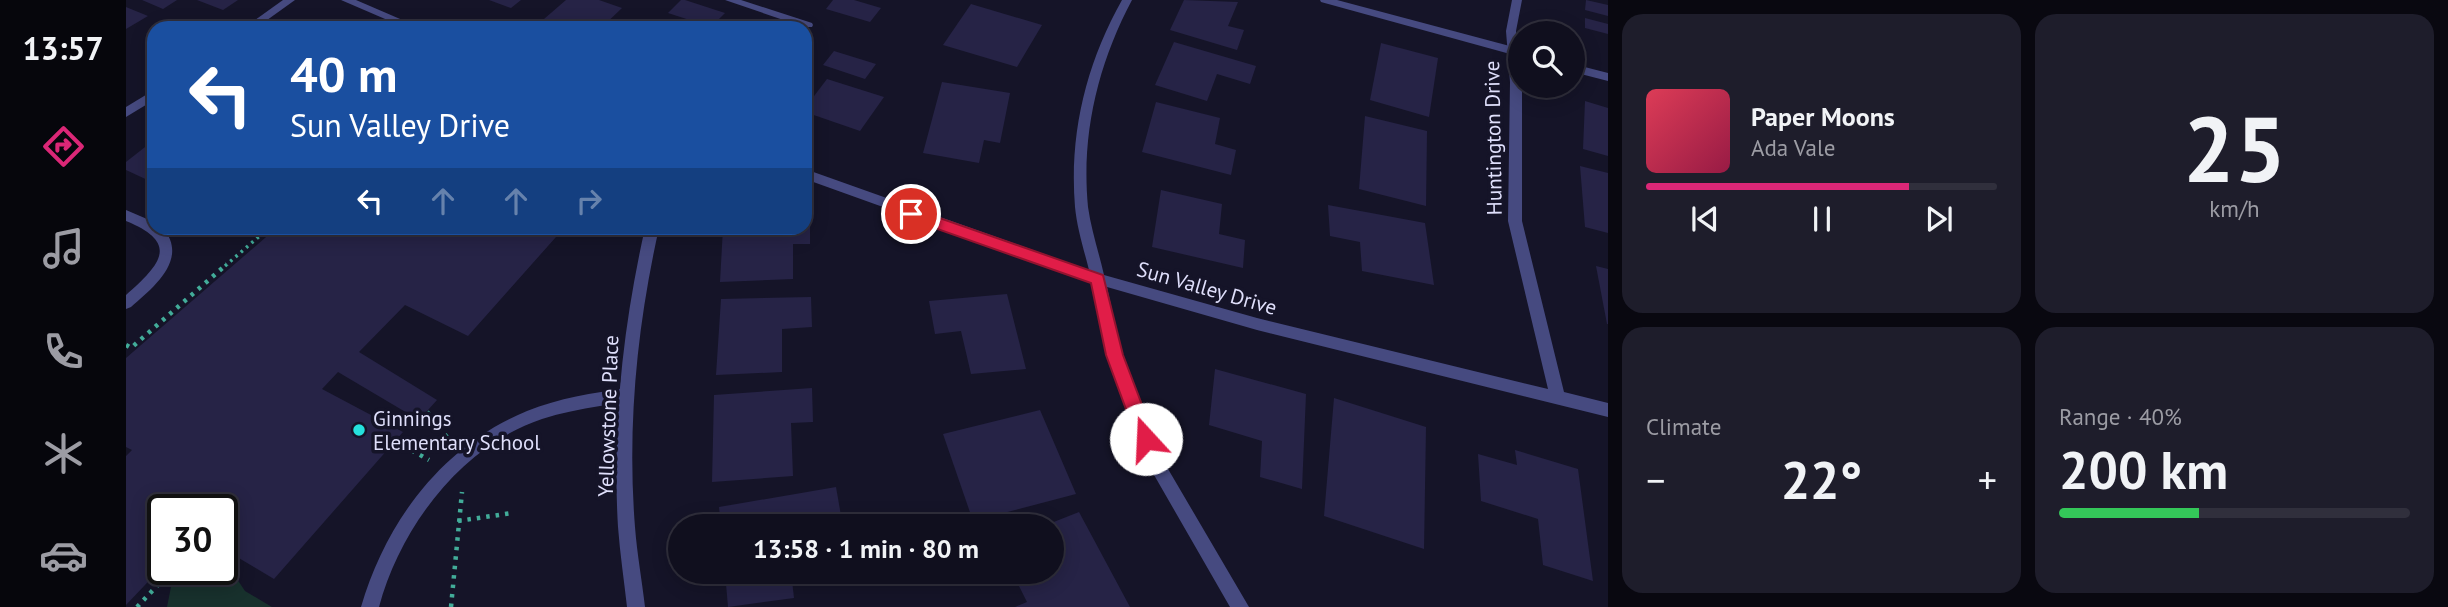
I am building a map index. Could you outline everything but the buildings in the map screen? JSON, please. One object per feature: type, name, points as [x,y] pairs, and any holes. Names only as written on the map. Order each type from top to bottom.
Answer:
[{"type":"street","points":[[259,21],[290,0]]},
{"type":"street","points":[[346,0],[398,21]]},
{"type":"street","points":[[730,0],[793,21]]},
{"type":"street","points":[[1127,0],[1110,30],[1090,89],[1080,150],[1082,209],[1115,355],[1154,461],[1240,607]]},
{"type":"street","points":[[1325,0],[1508,50]]},
{"type":"street","name":"Huntington Drive","points":[[1513,21],[1517,0]]},
{"type":"street","points":[[1585,71],[1608,77]]},
{"type":"street","name":"Huntington Drive","points":[[1516,98],[1515,221],[1556,396]]},
{"type":"street","points":[[126,113],[147,99]]},
{"type":"street","name":"Sun Valley Drive","points":[[812,177],[862,197],[1098,279],[1257,324],[1608,410]]},
{"type":"street","points":[[126,215],[147,226]]},
{"type":"street","points":[[126,303],[161,269],[165,255],[162,235]]},
{"type":"street","name":"Yellowstone Place","points":[[636,607],[626,518],[626,395],[640,278],[650,235]]},
{"type":"street","points":[[370,607],[386,560],[413,510],[470,453],[530,417],[585,401],[626,395]]},
{"type":"path","points":[[131,348],[261,235]]},
{"type":"path","points":[[427,412],[451,442]]},
{"type":"path","points":[[395,441],[429,460]]},
{"type":"path","points":[[451,607],[462,488]]},
{"type":"path","points":[[458,521],[512,513]]},
{"type":"path","points":[[137,607],[158,585]]},
{"type":"green space","points":[[238,580],[245,591],[272,607],[167,607],[171,587],[238,585]]},
{"type":"place","name":"Ginnings Elementary School","points":[[359,430]]},
{"type":"route","points":[[911,214],[1098,279],[1115,355],[1146,439]]}]
